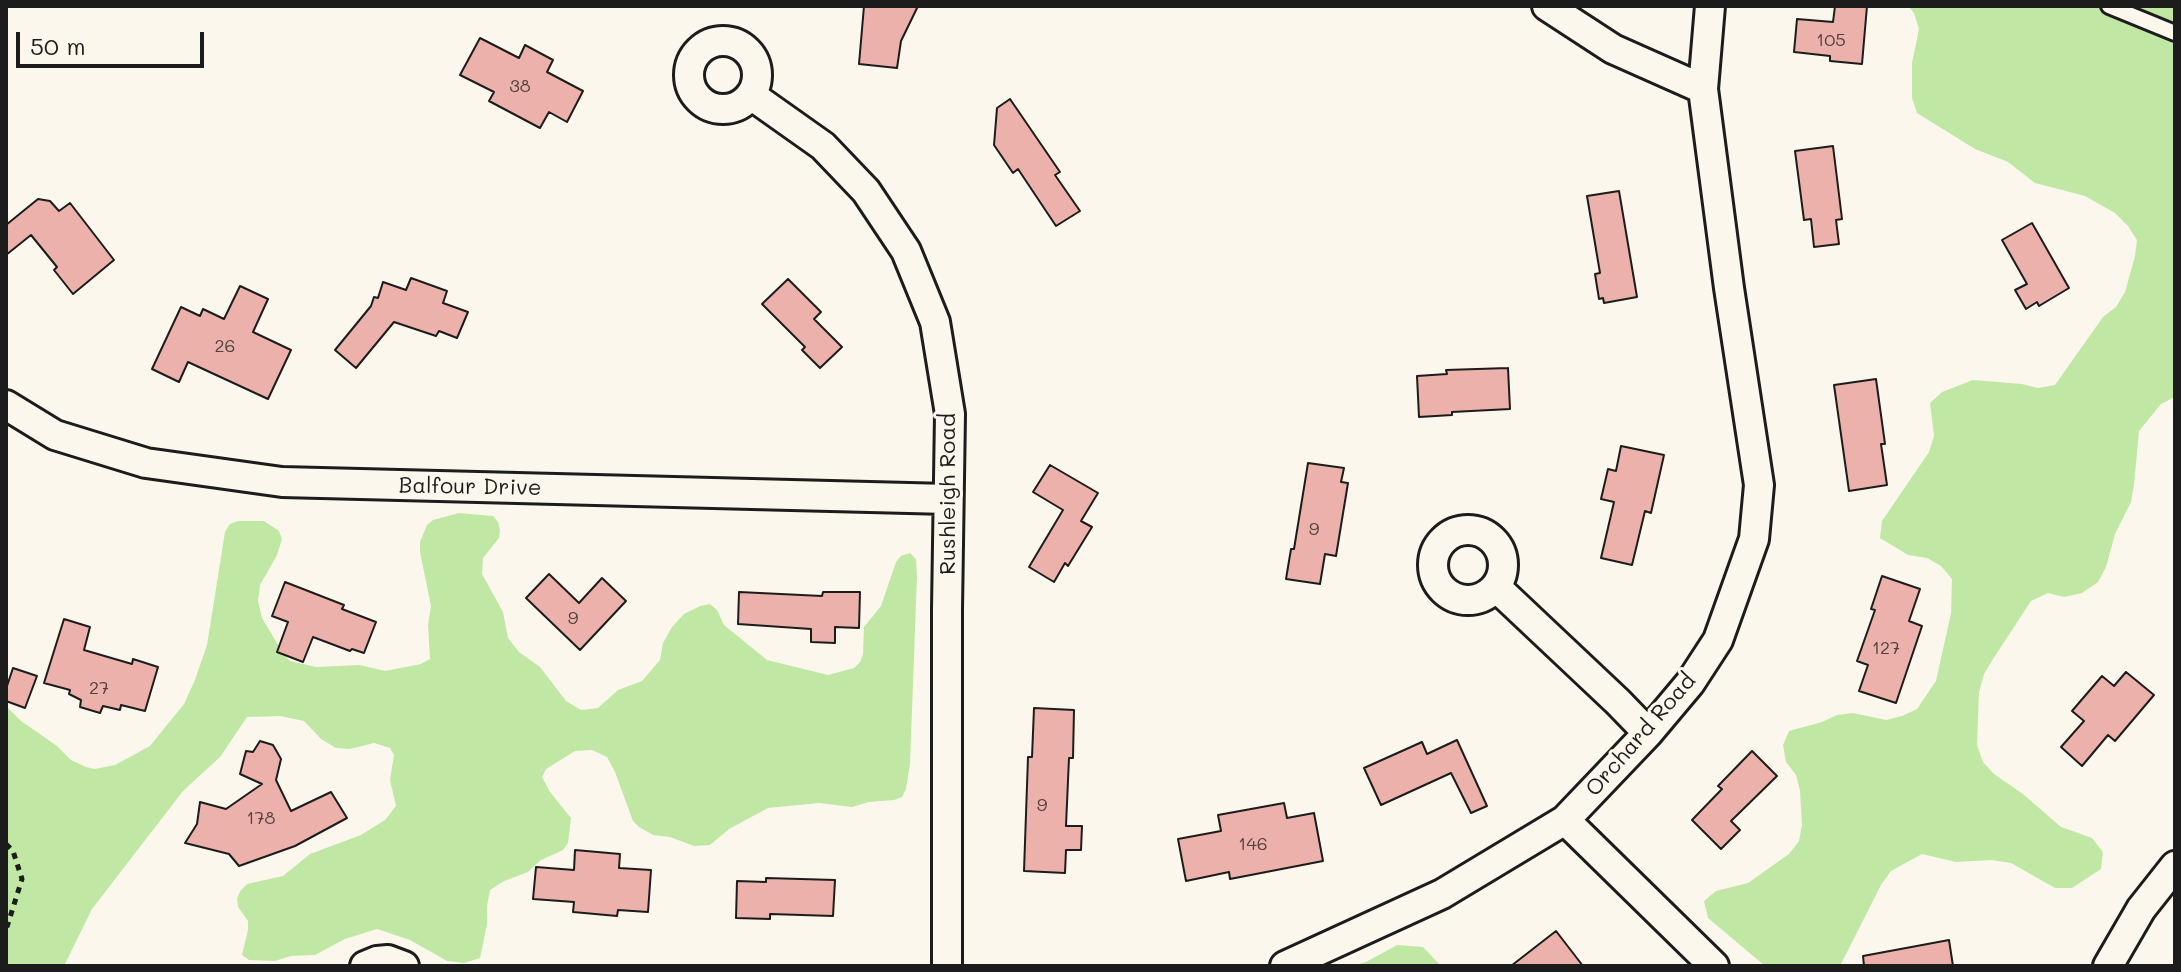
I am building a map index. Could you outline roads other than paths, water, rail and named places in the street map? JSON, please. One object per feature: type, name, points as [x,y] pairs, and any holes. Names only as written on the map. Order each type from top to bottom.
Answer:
[{"type":"street","points":[[1547,6],[1613,49],[1703,89]]},
{"type":"street","name":"Orchard Road","points":[[1285,966],[1442,894],[1565,820],[1648,733],[1690,683],[1718,640],[1754,539],[1759,485],[1703,89],[1710,6]]},
{"type":"street","name":"Rushleigh Road","points":[[751,95],[823,146],[866,191],[906,251],[935,322],[950,414],[947,966]]},
{"type":"street","name":"Balfour Drive","points":[[6,405],[55,435],[146,463],[282,482],[948,499]]},
{"type":"street","points":[[1496,587],[1648,733]]},
{"type":"street","points":[[1565,820],[1714,966]]},
{"type":"street","points":[[2108,966],[2141,909],[2175,866]]},
{"type":"street","points":[[365,966],[388,960],[404,966]]},
{"type":"lane","points":[[2109,6],[2175,33]]}]
